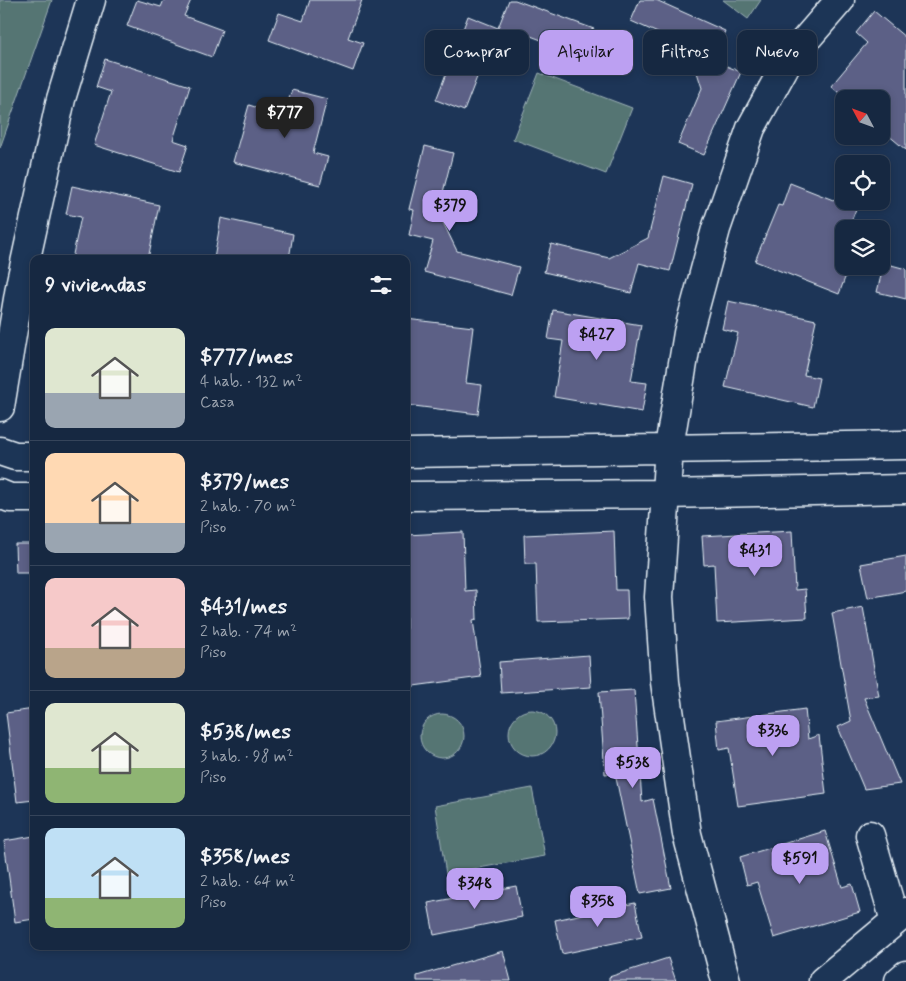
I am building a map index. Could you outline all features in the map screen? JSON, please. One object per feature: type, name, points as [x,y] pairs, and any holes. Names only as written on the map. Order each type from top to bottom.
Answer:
[{"type":"street","points":[[0,407],[21,281],[61,99],[92,0]]},
{"type":"street","points":[[726,981],[687,834],[665,682],[659,596],[669,447],[688,333],[716,229],[751,128],[789,59],[840,0]]},
{"type":"street","points":[[410,453],[906,444]]},
{"type":"street","points":[[0,451],[15,456],[30,456]]},
{"type":"street","points":[[410,496],[666,494],[906,489]]},
{"type":"street","points":[[0,494],[10,498],[30,498]]},
{"type":"street","points":[[823,981],[901,916],[870,835]]},
{"type":"street","points":[[898,981],[906,975]]},
{"type":"green space","points":[[0,0],[52,0],[0,148]]},
{"type":"green space","points":[[723,0],[761,0],[748,19]]},
{"type":"green space","points":[[539,73],[539,75],[544,75],[632,108],[606,174],[513,139]]},
{"type":"green space","points":[[528,710],[536,710],[545,714],[551,720],[555,733],[551,746],[545,752],[536,756],[528,756],[519,752],[513,746],[509,737],[509,729],[513,720],[519,714]]},
{"type":"green space","points":[[446,714],[458,720],[463,727],[463,745],[458,752],[451,757],[438,758],[430,755],[423,748],[420,732],[423,724],[430,717]]},
{"type":"green space","points":[[532,788],[545,856],[446,874],[435,806]]},
{"type":"building","points":[[137,0],[161,7],[164,0],[191,0],[184,16],[222,30],[212,57],[127,26]]},
{"type":"building","points":[[310,0],[362,0],[348,38],[363,43],[353,71],[269,40],[279,13],[303,21]]},
{"type":"building","points":[[509,0],[515,0],[594,29],[539,30],[539,39],[529,35],[529,30],[463,30],[468,16],[498,28]]},
{"type":"building","points":[[640,0],[656,0],[723,30],[651,30],[631,21]]},
{"type":"building","points":[[874,11],[906,38],[906,150],[890,137],[890,90],[836,90],[831,86],[867,43],[856,33]]},
{"type":"building","points":[[105,59],[190,86],[173,140],[188,145],[179,172],[94,145],[111,92],[96,87]]},
{"type":"building","points":[[727,66],[737,70],[737,75],[740,75],[704,155],[678,144],[702,88],[698,75],[727,75]]},
{"type":"building","points":[[446,75],[478,75],[464,111],[436,100]]},
{"type":"building","points":[[292,90],[327,99],[313,153],[328,157],[320,185],[233,162],[249,105],[283,116]]},
{"type":"building","points":[[425,146],[453,153],[438,212],[457,251],[519,267],[511,295],[424,272],[433,241],[409,235],[414,210],[409,209]]},
{"type":"building","points":[[664,176],[692,184],[670,271],[639,263],[631,293],[544,272],[551,244],[609,258],[648,238]]},
{"type":"building","points":[[790,183],[835,201],[835,210],[856,210],[852,220],[835,220],[835,275],[846,275],[839,294],[755,261],[778,205],[782,206]]},
{"type":"building","points":[[72,186],[159,205],[149,255],[73,255],[81,217],[66,214]]},
{"type":"building","points":[[221,218],[293,234],[290,255],[215,255]]},
{"type":"building","points":[[890,265],[906,269],[906,299],[877,292],[881,275],[890,275]]},
{"type":"building","points":[[728,301],[816,320],[804,375],[819,378],[813,407],[725,387],[738,333],[722,329]]},
{"type":"building","points":[[553,310],[641,325],[631,381],[647,383],[642,412],[554,397],[563,341],[548,339]]},
{"type":"building","points":[[410,319],[473,327],[466,383],[482,385],[478,414],[410,406]]},
{"type":"building","points":[[614,531],[616,590],[627,590],[628,619],[538,622],[536,564],[525,564],[524,535]]},
{"type":"building","points":[[792,531],[795,590],[805,589],[807,618],[717,623],[714,564],[704,565],[702,536]]},
{"type":"building","points":[[463,532],[465,591],[476,590],[477,619],[473,620],[481,677],[410,686],[410,535]]},
{"type":"building","points":[[15,544],[30,544],[30,573],[16,573]]},
{"type":"building","points":[[906,556],[906,591],[868,598],[861,564]]},
{"type":"building","points":[[863,607],[879,696],[864,698],[900,784],[864,789],[838,727],[851,721],[832,613]]},
{"type":"building","points":[[589,655],[591,687],[501,693],[499,662]]},
{"type":"building","points":[[634,690],[642,802],[653,799],[671,888],[640,894],[615,773],[605,774],[599,692]]},
{"type":"building","points":[[805,709],[808,739],[819,735],[826,794],[738,806],[729,748],[719,750],[716,721]]},
{"type":"building","points":[[30,710],[30,800],[17,802],[6,713]]},
{"type":"building","points":[[825,831],[842,887],[852,884],[860,912],[774,938],[757,882],[747,885],[740,857]]},
{"type":"building","points":[[30,837],[30,920],[15,922],[4,841]]},
{"type":"building","points":[[516,886],[522,917],[434,935],[428,903]]},
{"type":"building","points":[[635,903],[642,937],[562,954],[555,920]]},
{"type":"building","points":[[503,951],[511,981],[417,981],[417,976]]},
{"type":"building","points":[[668,958],[676,981],[609,981],[609,977]]}]
